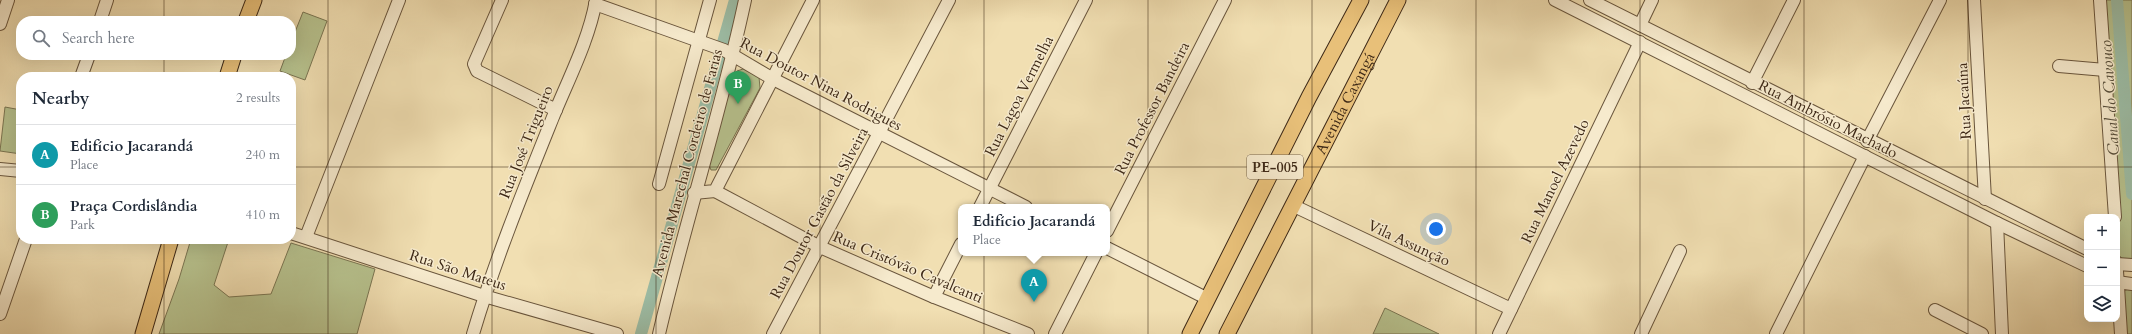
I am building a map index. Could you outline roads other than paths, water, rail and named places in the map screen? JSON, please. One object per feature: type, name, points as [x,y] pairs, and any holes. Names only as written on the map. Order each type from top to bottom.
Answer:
[{"type":"main road","points":[[248,16],[254,0]]},
{"type":"main road","name":"PE-005","points":[[1190,334],[1361,0]]},
{"type":"main road","name":"Avenida Caxangá","points":[[1228,334],[1292,205],[1398,0]]},
{"type":"main road","points":[[228,72],[232,60]]},
{"type":"main road","points":[[143,334],[170,244]]},
{"type":"street","points":[[0,24],[8,0]]},
{"type":"street","points":[[102,16],[107,0]]},
{"type":"street","points":[[306,237],[399,0]]},
{"type":"street","points":[[502,0],[474,64],[475,68],[477,71],[556,110]]},
{"type":"street","points":[[659,184],[702,42],[710,0]]},
{"type":"street","name":"Avenida Marechal Cordeiro de Farias","points":[[660,334],[728,53],[745,0]]},
{"type":"street","points":[[694,193],[715,191],[812,0]]},
{"type":"street","name":"Rua Doutor Gastão da Silveira","points":[[773,334],[880,133],[948,0]]},
{"type":"street","name":"Rua Lagoa Vermelha","points":[[982,204],[1086,0]]},
{"type":"street","name":"Rua Professor Bandeira","points":[[1110,225],[1225,0]]},
{"type":"street","name":"Rua Ambrósio Machado","points":[[1555,0],[1997,223],[2084,265]]},
{"type":"street","name":"Rua Ambrósio Machado","points":[[1590,0],[1867,141],[2084,248]]},
{"type":"street","points":[[1640,25],[1652,0]]},
{"type":"street","points":[[1752,83],[1794,0]]},
{"type":"street","points":[[1867,141],[1940,0]]},
{"type":"street","name":"Rua Jacaúna","points":[[1974,0],[1985,199]]},
{"type":"street","points":[[2100,0],[2115,214]]},
{"type":"street","name":"Rua José Trigueiro","points":[[473,334],[484,296],[582,46],[595,2]]},
{"type":"street","name":"Rua Doutor Nina Rodrigues","points":[[595,2],[728,53],[773,79],[1020,204]]},
{"type":"street","name":"Rua Manoel Azevedo","points":[[1499,334],[1640,42]]},
{"type":"street","points":[[83,72],[87,60]]},
{"type":"street","points":[[2059,66],[2105,70]]},
{"type":"street","points":[[1776,334],[1865,156]]},
{"type":"street","points":[[0,169],[16,171]]},
{"type":"street","name":"Rua Cristóvão Cavalcanti","points":[[715,191],[820,247],[934,297],[1028,334]]},
{"type":"street","name":"Vila Assunção","points":[[1292,205],[1511,309]]},
{"type":"street","points":[[1997,223],[2002,334]]},
{"type":"street","name":"Rua São Mateus","points":[[296,234],[484,296],[617,334]]},
{"type":"street","points":[[0,314],[24,244]]},
{"type":"street","points":[[934,297],[958,250]]},
{"type":"street","points":[[1110,250],[1208,299]]},
{"type":"street","points":[[1640,334],[1680,251]]},
{"type":"street","points":[[1054,334],[1094,256]]},
{"type":"street","points":[[2121,334],[2122,274]]},
{"type":"street","points":[[1934,310],[1982,334]]},
{"type":"waterway","points":[[641,334],[735,0]]},
{"type":"waterway","name":"Canal do Cavouco","points":[[2117,0],[2132,194]]},
{"type":"place","name":"Praça Cordislândia","points":[[738,104]]},
{"type":"place","name":"Edifício Jacarandá","points":[[1034,302]]}]
